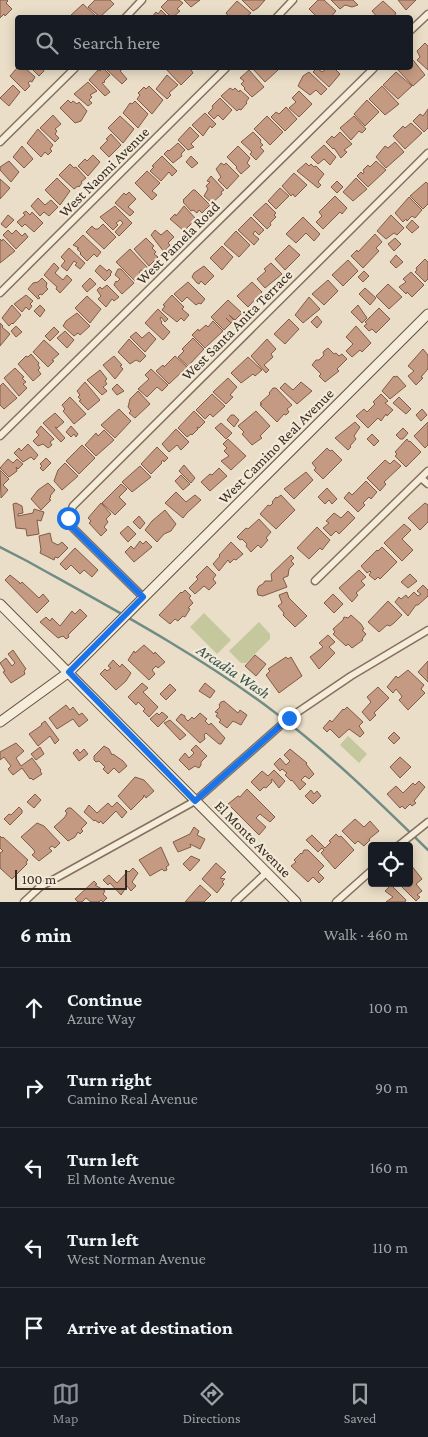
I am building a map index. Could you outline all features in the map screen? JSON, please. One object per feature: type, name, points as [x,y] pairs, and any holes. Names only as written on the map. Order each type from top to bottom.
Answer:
[{"type":"street","points":[[128,15],[142,0]]},
{"type":"street","points":[[279,15],[293,0]]},
{"type":"street","points":[[413,28],[428,14]]},
{"type":"street","points":[[0,142],[73,70]]},
{"type":"street","name":"West Naomi Avenue","points":[[0,293],[224,70]]},
{"type":"street","name":"West Pamela Road","points":[[0,436],[372,70]]},
{"type":"street","name":"West Santa Anita Terrace","points":[[143,597],[72,527],[68,518],[73,506],[428,153]]},
{"type":"street","name":"West Camino Real Avenue","points":[[0,722],[69,672],[428,314]]},
{"type":"street","points":[[315,581],[428,471]]},
{"type":"street","points":[[421,478],[428,484]]},
{"type":"street","name":"El Monte Avenue","points":[[0,604],[296,902]]},
{"type":"street","points":[[24,902],[40,887],[195,801],[289,718],[351,676],[428,630]]},
{"type":"street","points":[[403,842],[428,822]]},
{"type":"street","points":[[235,902],[266,873]]},
{"type":"street","points":[[336,902],[368,874]]},
{"type":"green space","points":[[204,613],[231,640],[217,654],[190,627]]},
{"type":"green space","points":[[259,622],[270,634],[270,639],[246,663],[241,663],[229,651]]},
{"type":"green space","points":[[348,736],[367,754],[359,763],[340,745]]},
{"type":"building","points":[[0,0],[7,0],[6,3],[12,9],[0,18]]},
{"type":"building","points":[[95,0],[110,0],[114,4],[102,15],[98,15],[88,7]]},
{"type":"building","points":[[168,0],[179,0],[183,3],[177,9],[180,11],[175,15],[169,15],[161,7]]},
{"type":"building","points":[[184,0],[200,0],[191,7]]},
{"type":"building","points":[[242,0],[265,0],[253,11]]},
{"type":"building","points":[[318,0],[324,0],[336,11],[333,15],[315,15],[309,9]]},
{"type":"building","points":[[331,0],[353,0],[358,5],[352,7],[345,5],[340,9]]},
{"type":"building","points":[[398,0],[416,0],[406,10]]},
{"type":"building","points":[[237,1],[251,13],[248,15],[228,15],[226,13]]},
{"type":"building","points":[[383,1],[396,13],[395,15],[375,15],[372,11]]},
{"type":"building","points":[[83,4],[95,15],[71,15]]},
{"type":"building","points":[[161,10],[166,15],[154,15],[156,12],[158,14]]},
{"type":"building","points":[[425,43],[428,46],[428,70],[417,60],[420,57],[417,51]]},
{"type":"building","points":[[413,60],[425,75],[413,86],[398,70],[413,70]]},
{"type":"building","points":[[15,70],[27,70],[35,77],[32,82],[28,83],[30,86],[25,91],[10,76]]},
{"type":"building","points":[[33,70],[43,70],[39,76]]},
{"type":"building","points":[[98,70],[105,70],[110,75],[102,83],[110,92],[105,96],[89,80]]},
{"type":"building","points":[[107,70],[121,70],[120,71],[127,79],[122,84]]},
{"type":"building","points":[[167,70],[191,70],[193,73],[181,85]]},
{"type":"building","points":[[249,70],[264,87],[252,97],[244,89],[241,84],[244,81],[240,78]]},
{"type":"building","points":[[254,70],[278,70],[265,82]]},
{"type":"building","points":[[315,70],[322,72],[325,70],[336,70],[340,74],[329,87],[313,72]]},
{"type":"building","points":[[309,72],[327,89],[321,95],[316,90],[310,95],[298,86],[303,76]]},
{"type":"building","points":[[396,72],[412,86],[398,99],[383,85]]},
{"type":"building","points":[[167,75],[178,85],[169,93],[171,95],[167,99],[156,89]]},
{"type":"building","points":[[88,82],[97,91],[90,95],[92,97],[89,100],[92,103],[88,106],[74,94]]},
{"type":"building","points":[[13,85],[20,92],[9,106],[0,98]]},
{"type":"building","points":[[149,86],[163,100],[152,114],[137,99],[140,95],[138,93],[144,87],[146,89]]},
{"type":"building","points":[[382,86],[399,104],[385,115],[369,99]]},
{"type":"building","points":[[230,88],[233,90],[235,88],[239,92],[240,90],[249,98],[241,110],[237,111],[221,96]]},
{"type":"building","points":[[299,91],[312,104],[299,117],[289,108],[296,102],[292,98]]},
{"type":"building","points":[[220,98],[232,110],[223,120],[218,115],[214,119],[208,113]]},
{"type":"building","points":[[68,100],[71,103],[73,101],[77,104],[79,102],[87,111],[81,121],[75,123],[60,108]]},
{"type":"building","points":[[367,100],[379,112],[365,126],[354,114]]},
{"type":"building","points":[[135,101],[148,114],[138,128],[123,113],[130,103],[132,104]]},
{"type":"building","points":[[286,107],[297,119],[285,131],[271,117],[276,112],[279,114]]},
{"type":"building","points":[[428,109],[428,128],[424,132],[413,121],[420,114],[423,116]]},
{"type":"building","points":[[205,113],[216,124],[212,128],[210,126],[203,136],[192,125]]},
{"type":"building","points":[[53,115],[61,124],[55,129],[57,131],[55,134],[59,138],[55,142],[40,128]]},
{"type":"building","points":[[120,116],[134,129],[123,143],[108,128]]},
{"type":"building","points":[[267,116],[283,132],[270,145],[254,129]]},
{"type":"building","points":[[354,116],[366,129],[362,133],[359,131],[351,140],[340,128]]},
{"type":"building","points":[[411,123],[422,133],[405,149],[393,136],[403,126],[405,128]]},
{"type":"building","points":[[190,127],[199,136],[191,144],[194,147],[188,150],[178,140]]},
{"type":"building","points":[[38,129],[53,145],[50,149],[52,151],[48,155],[45,152],[41,157],[27,143]]},
{"type":"building","points":[[253,132],[261,140],[260,142],[263,145],[260,147],[264,151],[256,160],[250,154],[252,152],[241,142]]},
{"type":"building","points":[[340,132],[352,144],[344,150],[347,152],[341,158],[334,148],[326,142]]},
{"type":"building","points":[[111,134],[121,145],[109,157],[100,148]]},
{"type":"building","points":[[395,142],[404,152],[386,168],[376,157],[385,146],[388,148]]},
{"type":"building","points":[[178,143],[185,150],[181,154],[182,156],[173,163],[164,154]]},
{"type":"building","points":[[324,145],[336,157],[330,165],[324,159],[318,164],[311,157]]},
{"type":"building","points":[[22,146],[33,159],[24,168],[13,157]]},
{"type":"building","points":[[238,146],[250,158],[247,163],[250,166],[241,174],[227,157]]},
{"type":"building","points":[[93,155],[100,162],[88,176],[78,166],[85,159],[87,161]]},
{"type":"building","points":[[162,156],[177,171],[172,176],[169,172],[161,181],[150,171],[154,167],[152,166]]},
{"type":"building","points":[[191,156],[198,163],[192,168],[186,162]]},
{"type":"building","points":[[9,161],[19,172],[11,182],[0,170],[0,167]]},
{"type":"building","points":[[376,161],[386,170],[368,187],[357,176],[361,172],[363,174],[363,170],[368,165],[370,167]]},
{"type":"building","points":[[221,163],[224,165],[226,163],[239,176],[227,189],[218,180],[221,177],[216,169]]},
{"type":"building","points":[[306,163],[309,166],[311,164],[314,167],[316,166],[324,174],[318,182],[321,185],[318,188],[297,171]]},
{"type":"building","points":[[70,164],[74,168],[76,167],[86,178],[79,187],[74,189],[59,175]]},
{"type":"building","points":[[147,171],[160,183],[152,191],[157,195],[152,200],[135,183]]},
{"type":"building","points":[[294,173],[307,185],[295,197],[293,194],[291,196],[282,186]]},
{"type":"building","points":[[211,176],[224,190],[212,203],[204,196],[208,189],[206,186],[210,182],[207,181]]},
{"type":"building","points":[[57,178],[70,191],[60,205],[45,190]]},
{"type":"building","points":[[356,178],[367,189],[353,201],[343,192]]},
{"type":"building","points":[[0,179],[10,188],[0,199]]},
{"type":"building","points":[[337,181],[343,187],[337,193],[331,187]]},
{"type":"building","points":[[426,182],[428,184],[428,204],[423,209],[410,196]]},
{"type":"building","points":[[280,188],[289,196],[276,209],[268,201]]},
{"type":"building","points":[[193,190],[210,205],[202,213],[199,210],[197,213],[193,210],[191,211],[183,202]]},
{"type":"building","points":[[129,192],[136,199],[128,207],[134,212],[130,216],[115,203],[124,193],[126,195]]},
{"type":"building","points":[[335,196],[347,208],[342,214],[340,212],[323,229],[316,222],[322,216],[319,212]]},
{"type":"building","points":[[409,197],[422,210],[415,218],[412,216],[403,222],[395,213]]},
{"type":"building","points":[[38,198],[45,205],[51,200],[58,207],[49,216],[44,212],[40,216],[31,206]]},
{"type":"building","points":[[266,203],[276,213],[274,215],[276,217],[267,229],[253,215]]},
{"type":"building","points":[[115,206],[132,223],[119,236],[115,232],[123,223],[120,220],[116,223],[118,225],[113,230],[100,217]]},
{"type":"building","points":[[184,206],[196,219],[184,231],[170,219],[175,214],[176,216]]},
{"type":"building","points":[[26,211],[30,215],[32,212],[43,223],[34,232],[25,224],[22,227],[17,222],[25,215],[23,213]]},
{"type":"building","points":[[8,215],[14,220],[6,228],[1,224]]},
{"type":"building","points":[[391,215],[404,228],[397,235],[394,233],[386,239],[377,231]]},
{"type":"building","points":[[251,217],[264,230],[259,235],[255,231],[253,234],[259,239],[254,245],[238,230]]},
{"type":"building","points":[[303,217],[320,234],[314,241],[306,233],[296,243],[286,234]]},
{"type":"building","points":[[412,220],[419,227],[412,233],[406,227]]},
{"type":"building","points":[[103,224],[116,237],[104,249],[86,232],[92,226],[98,229]]},
{"type":"building","points":[[8,230],[12,234],[16,230],[22,236],[25,233],[28,237],[16,249],[3,235]]},
{"type":"building","points":[[155,230],[161,235],[167,230],[174,237],[168,243],[170,245],[164,252],[151,235]]},
{"type":"building","points":[[236,231],[250,245],[239,257],[224,244]]},
{"type":"building","points":[[375,234],[382,242],[376,248],[379,251],[363,268],[351,256],[357,250],[358,252]]},
{"type":"building","points":[[83,235],[101,252],[97,257],[94,254],[87,261],[80,254],[77,249],[79,248],[73,245]]},
{"type":"building","points":[[146,238],[154,246],[152,248],[156,252],[154,254],[158,257],[149,266],[134,249]]},
{"type":"building","points":[[395,238],[401,244],[394,251],[388,244]]},
{"type":"building","points":[[0,239],[2,241],[3,239],[15,251],[0,263]]},
{"type":"building","points":[[289,245],[300,255],[285,270],[275,259]]},
{"type":"building","points":[[222,246],[233,257],[222,270],[210,258]]},
{"type":"building","points":[[69,248],[85,263],[80,269],[75,265],[77,263],[74,261],[67,271],[61,266],[65,261],[61,257]]},
{"type":"building","points":[[130,249],[147,267],[145,271],[141,270],[139,273],[141,275],[135,281],[116,262]]},
{"type":"building","points":[[396,255],[403,262],[396,268],[390,262]]},
{"type":"building","points":[[425,259],[428,262],[428,279],[425,282],[415,272],[416,268]]},
{"type":"building","points":[[348,260],[358,271],[343,286],[332,275]]},
{"type":"building","points":[[54,263],[59,268],[55,273],[63,280],[67,275],[72,280],[60,293],[56,289],[57,287],[44,275]]},
{"type":"building","points":[[271,263],[282,274],[265,288],[257,279],[266,271],[264,269]]},
{"type":"building","points":[[100,265],[107,271],[109,269],[112,272],[105,281],[95,271]]},
{"type":"building","points":[[204,266],[214,276],[205,285],[201,281],[199,284],[197,283],[192,277],[194,273]]},
{"type":"building","points":[[118,269],[121,269],[134,283],[122,294],[114,285],[120,279],[115,275]]},
{"type":"building","points":[[364,271],[369,276],[363,282],[358,277]]},
{"type":"building","points":[[411,272],[424,285],[412,297],[399,287],[406,282],[403,279]]},
{"type":"building","points":[[42,278],[47,283],[46,287],[48,289],[38,296],[40,298],[38,299],[28,289],[33,283],[38,282]]},
{"type":"building","points":[[90,278],[96,284],[87,292],[82,286]]},
{"type":"building","points":[[328,280],[338,291],[324,305],[312,294]]},
{"type":"building","points":[[188,282],[205,299],[201,304],[196,305],[187,297],[182,302],[174,294]]},
{"type":"building","points":[[252,282],[262,292],[248,307],[237,296]]},
{"type":"building","points":[[388,284],[402,297],[389,309],[376,296]]},
{"type":"building","points":[[107,285],[119,297],[114,301],[112,299],[106,307],[98,299],[101,296],[97,290]]},
{"type":"building","points":[[365,288],[376,298],[370,305],[359,294]]},
{"type":"building","points":[[26,295],[33,301],[30,304],[32,306],[29,310],[26,307],[22,312],[14,304]]},
{"type":"building","points":[[172,295],[189,315],[184,321],[181,318],[177,322],[162,310],[165,306],[163,305]]},
{"type":"building","points":[[87,296],[101,309],[90,323],[75,308]]},
{"type":"building","points":[[309,297],[320,309],[303,323],[295,315]]},
{"type":"building","points":[[228,300],[242,313],[235,320],[229,315],[234,320],[224,330],[211,317]]},
{"type":"building","points":[[12,305],[21,315],[9,326],[2,318]]},
{"type":"building","points":[[40,305],[45,310],[40,317],[34,311]]},
{"type":"building","points":[[358,305],[367,318],[362,323],[351,312]]},
{"type":"building","points":[[379,308],[390,319],[376,333],[372,329],[369,331],[364,326],[367,324],[365,322]]},
{"type":"building","points":[[158,309],[168,319],[165,322],[161,317],[160,319],[161,323],[170,332],[163,340],[145,323]]},
{"type":"building","points":[[77,313],[90,326],[80,335],[78,333],[74,336],[63,326],[66,321]]},
{"type":"building","points":[[317,316],[322,322],[317,328],[311,322]]},
{"type":"building","points":[[289,319],[299,329],[285,344],[274,334]]},
{"type":"building","points":[[213,321],[223,331],[205,348],[192,335],[206,325],[208,327]]},
{"type":"building","points":[[0,323],[10,334],[0,346]]},
{"type":"building","points":[[16,326],[22,332],[16,337],[11,331]]},
{"type":"building","points":[[356,326],[371,343],[362,352],[360,350],[352,357],[346,351],[353,344],[346,337]]},
{"type":"building","points":[[54,327],[59,332],[50,341],[45,336]]},
{"type":"building","points":[[65,331],[74,340],[67,348],[57,338]]},
{"type":"building","points":[[136,332],[142,338],[149,332],[156,339],[145,352],[130,337]]},
{"type":"building","points":[[193,338],[204,349],[188,366],[178,357],[184,351],[182,349]]},
{"type":"building","points":[[129,339],[146,356],[140,362],[136,360],[130,364],[118,352]]},
{"type":"building","points":[[267,339],[276,349],[271,354],[273,357],[264,365],[269,370],[266,373],[251,356]]},
{"type":"building","points":[[44,340],[59,354],[48,367],[33,352]]},
{"type":"building","points":[[328,348],[334,354],[336,353],[339,356],[342,354],[347,359],[337,369],[339,371],[325,382],[319,376],[321,374],[312,365],[324,355],[324,351]]},
{"type":"building","points":[[423,349],[428,355],[428,369],[416,385],[408,376],[414,371],[408,366]]},
{"type":"building","points":[[31,354],[39,363],[40,368],[38,370],[41,374],[33,381],[18,364]]},
{"type":"building","points":[[114,356],[123,369],[115,379],[103,365]]},
{"type":"building","points":[[175,356],[187,367],[169,384],[156,371],[163,365],[164,367]]},
{"type":"building","points":[[248,357],[262,370],[241,383],[231,373]]},
{"type":"building","points":[[15,368],[24,377],[22,378],[26,382],[23,384],[27,388],[19,396],[4,378]]},
{"type":"building","points":[[151,369],[168,385],[162,391],[157,387],[147,397],[138,389],[149,379],[145,375]]},
{"type":"building","points":[[100,370],[107,379],[105,381],[107,384],[103,387],[107,391],[102,395],[87,380]]},
{"type":"building","points":[[394,376],[397,376],[406,386],[390,399],[382,391]]},
{"type":"building","points":[[228,378],[237,387],[230,395],[233,397],[226,404],[213,392]]},
{"type":"building","points":[[85,382],[100,400],[88,410],[79,401],[81,400],[78,397],[80,395],[77,391]]},
{"type":"building","points":[[301,382],[312,391],[297,404],[280,388],[285,383],[293,390]]},
{"type":"building","points":[[3,383],[17,398],[4,409],[0,405],[0,386]]},
{"type":"building","points":[[117,384],[124,391],[117,395],[112,389]]},
{"type":"building","points":[[273,388],[276,388],[292,405],[287,409],[289,412],[286,415],[284,414],[277,422],[260,405]]},
{"type":"building","points":[[138,391],[150,404],[135,418],[129,413],[131,411],[128,407],[130,399]]},
{"type":"building","points":[[212,394],[225,406],[213,417],[210,414],[205,419],[196,410]]},
{"type":"building","points":[[381,394],[388,401],[385,403],[393,410],[387,416],[386,414],[381,421],[378,418],[368,428],[356,416],[364,409],[367,412]]},
{"type":"building","points":[[70,397],[86,414],[74,424],[63,411],[65,409],[62,405]]},
{"type":"building","points":[[399,397],[411,409],[406,414],[393,403]]},
{"type":"building","points":[[119,409],[131,421],[115,438],[101,425]]},
{"type":"building","points":[[422,409],[427,415],[421,421],[416,415]]},
{"type":"building","points":[[194,411],[205,422],[199,428],[197,427],[198,429],[192,435],[187,437],[178,428]]},
{"type":"building","points":[[256,411],[270,426],[260,436],[262,438],[252,445],[242,434],[244,432],[238,426]]},
{"type":"building","points":[[55,413],[64,422],[57,428],[55,427],[65,438],[61,442],[43,423]]},
{"type":"building","points":[[231,415],[234,415],[239,420],[234,427],[227,420]]},
{"type":"building","points":[[355,422],[360,427],[354,436],[356,439],[348,450],[335,438]]},
{"type":"building","points":[[428,422],[428,445],[425,448],[414,436]]},
{"type":"building","points":[[221,423],[232,433],[226,439],[215,428]]},
{"type":"building","points":[[41,426],[54,439],[50,442],[52,445],[48,448],[43,444],[38,446],[33,441],[39,435],[36,432]]},
{"type":"building","points":[[71,426],[78,434],[76,437],[74,434],[71,437],[66,432]]},
{"type":"building","points":[[403,428],[408,433],[403,439],[400,439],[396,435]]},
{"type":"building","points":[[176,429],[189,442],[181,450],[177,445],[169,452],[162,444]]},
{"type":"building","points":[[104,430],[114,440],[96,456],[85,445],[96,433],[98,436]]},
{"type":"building","points":[[372,434],[379,441],[374,446],[367,439]]},
{"type":"building","points":[[228,439],[246,456],[231,470],[221,461],[229,456],[224,451],[227,448],[223,444]]},
{"type":"building","points":[[407,439],[421,452],[406,467],[395,456],[397,454],[395,452]]},
{"type":"building","points":[[28,444],[38,455],[34,460],[31,457],[23,462],[14,453],[19,448],[21,451]]},
{"type":"building","points":[[82,445],[95,458],[79,474],[66,461]]},
{"type":"building","points":[[157,447],[168,458],[164,462],[163,460],[151,474],[141,464]]},
{"type":"building","points":[[327,448],[330,451],[332,450],[342,460],[323,479],[314,470],[316,468],[312,463]]},
{"type":"building","points":[[46,458],[51,463],[43,471],[40,468],[42,466],[40,464]]},
{"type":"building","points":[[8,459],[13,463],[17,459],[23,464],[18,469],[16,467],[17,471],[9,477],[0,468]]},
{"type":"building","points":[[385,460],[390,464],[394,460],[401,466],[384,482],[386,484],[380,491],[367,478]]},
{"type":"building","points":[[65,463],[78,476],[62,490],[54,481],[58,470]]},
{"type":"building","points":[[184,465],[195,478],[191,483],[179,471]]},
{"type":"building","points":[[140,466],[151,477],[132,492],[122,482]]},
{"type":"building","points":[[219,468],[227,476],[210,491],[201,482]]},
{"type":"building","points":[[0,470],[9,479],[3,485],[8,490],[1,498]]},
{"type":"building","points":[[306,472],[313,480],[294,499],[284,489]]},
{"type":"building","points":[[181,475],[190,484],[183,490],[175,481]]},
{"type":"building","points":[[366,481],[377,492],[371,499],[369,497],[363,503],[365,505],[358,512],[344,498],[349,492],[352,495]]},
{"type":"building","points":[[48,483],[55,490],[50,496],[49,499],[51,500],[41,510],[31,499],[38,490]]},
{"type":"building","points":[[121,484],[127,489],[119,497],[126,504],[115,515],[102,503]]},
{"type":"building","points":[[327,488],[337,499],[332,504],[329,500],[325,504],[318,497]]},
{"type":"building","points":[[176,492],[186,502],[195,495],[201,500],[183,518],[165,503]]},
{"type":"building","points":[[281,495],[295,510],[276,529],[260,514],[268,505],[270,506],[273,503],[276,497]]},
{"type":"building","points":[[16,503],[22,506],[23,513],[18,514],[18,516],[33,513],[34,509],[44,512],[41,521],[37,520],[39,534],[27,536],[26,529],[16,528],[13,504]]},
{"type":"building","points":[[101,503],[111,514],[106,519],[108,522],[104,527],[107,530],[101,536],[89,523],[91,521],[88,518]]},
{"type":"building","points":[[425,503],[428,505],[428,522],[420,530],[408,518]]},
{"type":"building","points":[[165,510],[176,524],[171,531],[164,534],[157,542],[145,530]]},
{"type":"building","points":[[348,511],[355,518],[339,534],[336,531],[331,536],[323,528],[329,523],[326,521],[334,513],[341,518]]},
{"type":"building","points":[[139,516],[145,523],[140,529],[133,522]]},
{"type":"building","points":[[259,519],[271,532],[266,538],[268,540],[261,548],[258,545],[251,552],[246,546],[247,544],[237,537]]},
{"type":"building","points":[[404,524],[411,530],[402,539],[413,550],[402,561],[384,543]]},
{"type":"building","points":[[128,526],[136,534],[128,542],[120,533]]},
{"type":"building","points":[[317,527],[330,540],[322,550],[320,548],[309,559],[297,548]]},
{"type":"building","points":[[50,533],[52,542],[58,545],[62,542],[68,548],[58,558],[55,557],[54,560],[40,553],[39,536]]},
{"type":"building","points":[[140,541],[143,544],[146,541],[152,547],[134,562],[125,552],[131,546],[134,549]]},
{"type":"building","points":[[231,542],[243,554],[230,563],[228,560],[219,571],[213,564]]},
{"type":"building","points":[[382,547],[397,562],[380,579],[378,577],[375,580],[369,575],[370,571],[367,573],[361,566]]},
{"type":"building","points":[[75,548],[98,570],[92,577],[84,570],[80,574],[71,565],[66,570],[60,564]]},
{"type":"building","points":[[291,555],[294,558],[291,561],[294,564],[289,569],[288,576],[283,578],[287,587],[263,596],[258,595],[257,590],[259,586],[265,581],[272,581],[271,574]]},
{"type":"building","points":[[207,566],[216,575],[213,579],[216,583],[209,590],[204,586],[195,594],[189,588],[198,579],[196,577]]},
{"type":"building","points":[[359,570],[366,577],[361,581],[365,585],[356,593],[358,595],[352,602],[339,588]]},
{"type":"building","points":[[410,574],[417,581],[408,588],[401,582]]},
{"type":"building","points":[[10,575],[20,584],[22,582],[39,598],[43,594],[49,601],[37,613],[5,580]]},
{"type":"building","points":[[423,585],[428,590],[428,596],[416,605],[408,616],[395,602],[399,597],[401,599],[406,595],[408,598],[414,592],[418,596],[421,594],[417,591]]},
{"type":"building","points":[[185,590],[191,596],[189,598],[193,603],[188,608],[190,609],[185,617],[183,616],[178,621],[175,619],[170,624],[159,615]]},
{"type":"building","points":[[287,592],[289,598],[307,616],[295,627],[283,615],[284,613],[278,606],[282,603],[279,595]]},
{"type":"building","points":[[333,594],[343,604],[334,613],[324,603]]},
{"type":"building","points":[[388,601],[402,615],[390,626],[387,625],[379,632],[368,622]]},
{"type":"building","points":[[80,609],[87,616],[66,639],[63,636],[58,638],[40,622],[46,617],[50,621],[52,618],[60,626],[72,611],[75,614]]},
{"type":"building","points":[[351,615],[361,624],[364,629],[362,630],[366,634],[363,640],[352,648],[348,644],[346,646],[333,634],[335,632],[333,629],[344,617],[348,618]]},
{"type":"building","points":[[328,635],[335,642],[329,647],[335,653],[319,669],[310,657],[323,647],[319,643]]},
{"type":"building","points":[[144,645],[165,662],[152,670],[155,674],[149,680],[128,660],[134,651],[135,653]]},
{"type":"building","points":[[13,650],[26,669],[24,671],[25,674],[11,683],[3,672],[5,671],[0,663],[6,658],[12,666],[15,663],[8,654]]},
{"type":"building","points":[[255,655],[266,664],[256,676],[245,666]]},
{"type":"building","points":[[286,657],[288,659],[291,657],[302,676],[279,693],[266,675],[270,671],[268,669]]},
{"type":"building","points":[[113,660],[120,667],[122,664],[131,673],[126,681],[116,690],[100,674],[105,669],[107,671],[111,668],[108,666]]},
{"type":"building","points":[[428,661],[428,682],[418,672]]},
{"type":"building","points":[[408,670],[424,685],[421,689],[425,693],[408,710],[399,700],[402,697],[396,689],[393,693],[387,687],[396,676],[398,678]]},
{"type":"building","points":[[142,683],[148,688],[143,692],[158,707],[149,717],[143,711],[145,709],[138,702],[136,705],[128,697]]},
{"type":"building","points":[[205,683],[215,691],[210,698],[199,691]]},
{"type":"building","points":[[170,684],[176,690],[166,700],[160,694]]},
{"type":"building","points":[[378,687],[389,698],[374,713],[376,715],[370,721],[362,712],[371,702],[367,697]]},
{"type":"building","points":[[224,701],[238,713],[240,710],[247,715],[241,725],[233,721],[227,728],[219,722],[221,720],[216,716],[218,713],[215,712],[220,707],[221,702]]},
{"type":"building","points":[[66,705],[70,710],[73,707],[79,715],[82,713],[88,720],[79,727],[73,719],[57,729],[49,718]]},
{"type":"building","points":[[347,707],[363,722],[359,726],[364,733],[360,737],[349,729],[339,738],[330,729],[327,732],[323,728]]},
{"type":"building","points":[[162,712],[168,717],[158,727],[150,719],[157,713],[159,715]]},
{"type":"building","points":[[200,713],[207,719],[205,721],[209,725],[211,723],[225,738],[221,744],[206,733],[204,735],[205,739],[200,743],[176,720],[181,714],[188,721],[192,717],[194,719]]},
{"type":"building","points":[[170,720],[186,735],[180,740],[164,723]]},
{"type":"building","points":[[45,721],[59,740],[55,744],[50,736],[38,746],[29,734]]},
{"type":"building","points":[[394,732],[400,738],[394,744],[388,738]]},
{"type":"building","points":[[16,743],[24,751],[16,758],[21,766],[32,758],[41,770],[42,774],[33,780],[30,779],[22,768],[13,775],[8,769],[11,766],[4,757],[0,760],[0,752]]},
{"type":"building","points":[[196,745],[207,756],[201,762],[199,768],[195,766],[189,770],[179,760],[185,753],[189,758],[194,753],[191,750]]},
{"type":"building","points":[[104,746],[109,749],[112,755],[123,761],[127,766],[119,773],[114,768],[108,774],[103,769],[105,767],[99,761],[96,762],[94,760],[94,756]]},
{"type":"building","points":[[40,747],[44,754],[36,760],[31,754]]},
{"type":"building","points":[[77,749],[80,753],[84,749],[88,754],[79,761],[73,753]]},
{"type":"building","points":[[290,749],[307,763],[314,774],[309,779],[305,776],[301,780],[306,784],[300,790],[285,775],[287,773],[282,769],[280,771],[274,764],[280,758],[286,765],[290,761],[284,755]]},
{"type":"building","points":[[400,757],[411,767],[400,778],[390,767]]},
{"type":"building","points":[[274,770],[285,781],[279,788],[272,779],[272,782],[266,788],[264,787],[260,791],[251,782],[262,771],[268,776]]},
{"type":"building","points":[[135,777],[144,780],[154,791],[146,798],[144,795],[131,810],[118,796]]},
{"type":"building","points":[[419,781],[425,787],[414,801],[416,803],[412,806],[410,804],[405,809],[402,806],[400,808],[387,794],[396,786],[403,793],[413,783],[415,785]]},
{"type":"building","points":[[247,789],[275,817],[270,822],[260,814],[256,818],[266,827],[259,835],[228,804],[238,796],[240,797]]},
{"type":"building","points":[[311,790],[314,794],[317,791],[321,796],[313,804],[305,796]]},
{"type":"building","points":[[35,794],[41,800],[34,808],[27,802]]},
{"type":"building","points":[[117,802],[127,812],[122,818],[116,811],[103,824],[101,821],[99,823],[94,821],[84,812],[89,805],[97,813],[108,803],[112,807]]},
{"type":"building","points":[[19,807],[22,813],[10,825],[4,819]]},
{"type":"building","points":[[71,808],[87,823],[81,829],[83,831],[80,834],[78,832],[75,837],[68,841],[54,827],[65,817],[67,813],[65,811]]},
{"type":"building","points":[[355,819],[364,827],[370,821],[379,831],[364,846],[358,841],[355,844],[342,831]]},
{"type":"building","points":[[37,823],[44,826],[60,843],[55,848],[52,846],[49,848],[52,851],[39,861],[32,855],[35,852],[33,849],[21,837]]},
{"type":"building","points":[[194,827],[199,831],[197,835],[205,839],[200,849],[190,844],[191,847],[178,852],[173,842],[190,834]]},
{"type":"building","points":[[336,834],[339,837],[341,836],[354,850],[335,869],[321,853],[324,850],[322,848],[318,852],[306,840],[312,835],[325,848]]},
{"type":"building","points":[[0,836],[28,860],[27,864],[12,879],[0,868],[0,853],[3,851],[0,848]]},
{"type":"building","points":[[161,847],[169,865],[166,867],[167,870],[164,871],[162,869],[150,876],[139,860]]},
{"type":"building","points":[[304,850],[308,850],[324,866],[318,872],[324,878],[319,883],[313,877],[308,882],[291,866]]},
{"type":"building","points":[[191,856],[200,860],[190,871],[183,864]]},
{"type":"building","points":[[216,863],[226,872],[220,878],[225,879],[222,882],[224,884],[217,893],[202,879]]},
{"type":"building","points":[[133,868],[138,873],[132,882],[136,886],[131,891],[127,886],[121,895],[110,883],[108,885],[103,880],[109,875],[117,883]]},
{"type":"building","points":[[413,868],[422,879],[416,884],[422,891],[417,895],[420,897],[416,901],[402,887],[413,887]]},
{"type":"building","points":[[94,881],[97,884],[95,885],[105,891],[103,894],[107,898],[103,902],[101,900],[99,902],[91,902],[86,898],[82,902],[78,902],[75,899]]},
{"type":"building","points":[[200,885],[211,895],[204,902],[185,902]]},
{"type":"building","points":[[389,887],[393,887],[406,900],[405,902],[386,902],[393,897],[385,891]]},
{"type":"waterway","name":"Arcadia Wash","points":[[0,547],[153,632],[244,690],[294,727],[372,796],[428,850]]},
{"type":"route","points":[[68,518],[72,527],[143,597],[69,672],[195,801],[289,718]]}]
